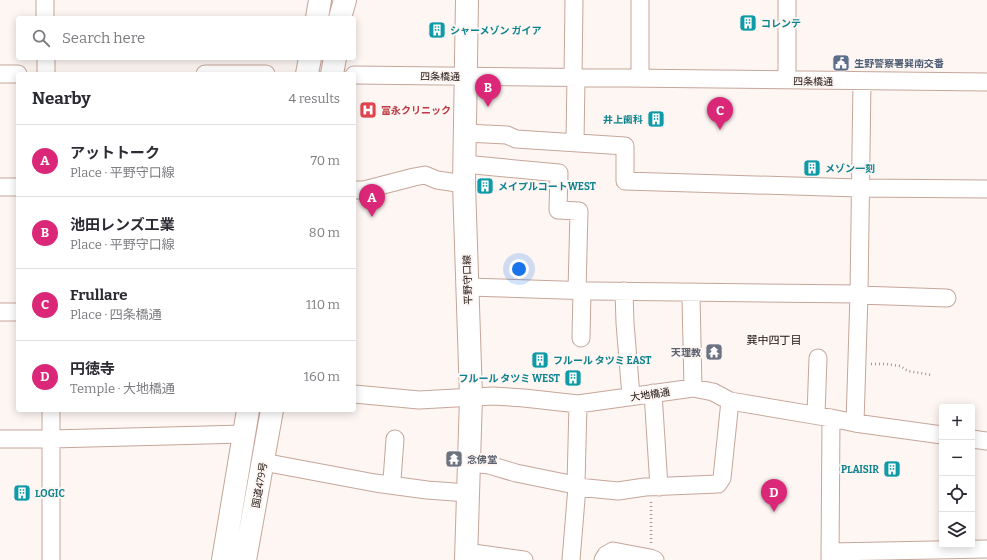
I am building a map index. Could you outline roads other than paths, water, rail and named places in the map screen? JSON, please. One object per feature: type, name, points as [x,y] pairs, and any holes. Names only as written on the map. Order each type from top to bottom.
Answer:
[{"type":"main road","points":[[317,16],[320,0]]},
{"type":"main road","points":[[341,16],[345,0]]},
{"type":"main road","name":"平野守口線","points":[[466,556],[471,397],[464,174],[467,77],[467,0]]},
{"type":"main road","points":[[307,72],[310,60]]},
{"type":"main road","points":[[332,72],[334,60]]},
{"type":"main road","points":[[223,560],[248,412]]},
{"type":"main road","name":"国道479号","points":[[245,560],[272,412]]},
{"type":"street","points":[[45,0],[46,16]]},
{"type":"street","points":[[574,0],[575,142]]},
{"type":"street","points":[[640,0],[640,78]]},
{"type":"street","points":[[787,80],[788,0]]},
{"type":"street","points":[[46,60],[46,72]]},
{"type":"street","points":[[0,74],[16,74]]},
{"type":"street","name":"四条橋通","points":[[356,75],[987,82]]},
{"type":"street","points":[[855,423],[859,294],[862,81]]},
{"type":"street","points":[[465,133],[507,135],[516,139],[625,146],[625,182],[860,188],[987,189]]},
{"type":"street","points":[[356,190],[364,190],[414,176],[425,175],[437,180],[464,174],[560,173],[558,210],[579,212],[581,338]]},
{"type":"street","points":[[0,187],[16,187]]},
{"type":"street","points":[[468,287],[580,291],[859,294],[947,298]]},
{"type":"street","points":[[624,291],[631,396]]},
{"type":"street","points":[[692,388],[691,297],[693,292]]},
{"type":"street","points":[[0,312],[16,312]]},
{"type":"street","points":[[818,358],[823,417],[830,556],[987,549]]},
{"type":"street","name":"大地橋通","points":[[356,394],[419,400],[471,397],[524,398],[578,404],[692,388],[713,392],[730,401],[855,423],[939,435]]},
{"type":"street","points":[[653,393],[655,487]]},
{"type":"street","points":[[469,463],[489,465],[516,473],[570,484],[577,488],[618,491],[655,487],[718,484],[722,478],[730,401]]},
{"type":"street","points":[[571,560],[577,488],[578,404]]},
{"type":"street","points":[[51,412],[51,560]]},
{"type":"street","points":[[0,439],[244,434]]},
{"type":"street","points":[[389,485],[392,480],[395,438]]},
{"type":"street","points":[[975,439],[987,441]]},
{"type":"street","points":[[263,462],[389,485],[468,493]]},
{"type":"street","points":[[603,560],[606,555],[613,551],[652,559]]},
{"type":"street","points":[[466,556],[524,560]]},
{"type":"place","name":"コレンテ","points":[[748,23]]},
{"type":"place","name":"シャーメゾン ガイア","points":[[437,30]]},
{"type":"place","name":"生野警察署巽南交番","points":[[841,63]]},
{"type":"place","name":"池田レンズ工業","points":[[488,107]]},
{"type":"place","name":"富永クリニック","points":[[368,110]]},
{"type":"place","name":"井上歯科","points":[[656,119]]},
{"type":"place","name":"Frullare","points":[[720,130]]},
{"type":"place","name":"メゾン一刻","points":[[812,168]]},
{"type":"place","name":"メイプルコートWEST","points":[[485,186]]},
{"type":"place","name":"アットトーク","points":[[372,217]]},
{"type":"place","name":"天理教","points":[[714,352]]},
{"type":"place","name":"フルール タツミ EAST","points":[[540,360]]},
{"type":"place","name":"フルール タツミ WEST","points":[[573,378]]},
{"type":"place","name":"念佛堂","points":[[454,459]]},
{"type":"place","name":"PLAISIR","points":[[892,469]]},
{"type":"place","name":"LOGIC","points":[[22,493]]},
{"type":"place","name":"円徳寺","points":[[774,512]]},
{"type":"district","name":"巽中四丁目","points":[[774,340]]}]
